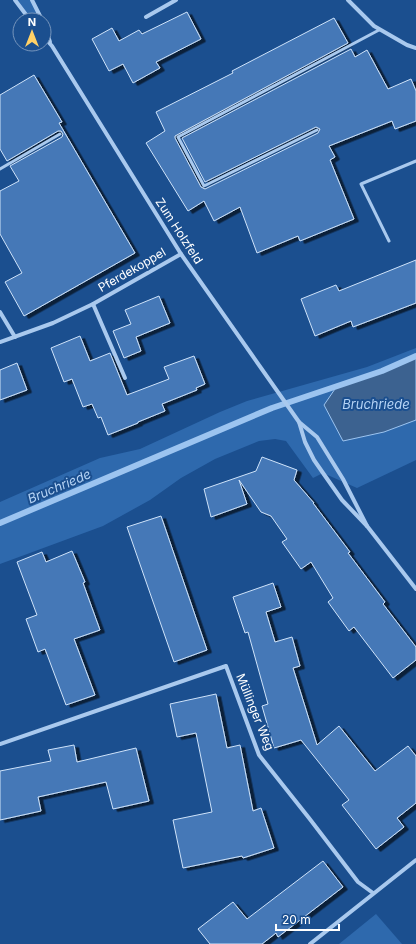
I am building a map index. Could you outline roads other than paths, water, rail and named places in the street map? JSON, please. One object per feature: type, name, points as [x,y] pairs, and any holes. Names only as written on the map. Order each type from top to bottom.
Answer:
[{"type":"street","points":[[15,0],[24,12]]},
{"type":"street","points":[[32,0],[38,12]]},
{"type":"street","points":[[146,17],[176,0]]},
{"type":"street","points":[[348,0],[379,30],[407,45],[416,48]]},
{"type":"street","name":"Zum Holzfeld","points":[[52,46],[181,254],[269,377],[299,422],[317,437],[343,479],[368,526]]},
{"type":"street","name":"Pferdekoppel","points":[[0,342],[53,323],[93,304],[181,254]]},
{"type":"street","name":"Pferdekoppel","points":[[93,304],[125,378]]},
{"type":"street","points":[[0,312],[15,337]]},
{"type":"street","name":"Zum Holzfeld","points":[[299,422],[305,442],[314,460],[342,500],[368,526],[416,589]]},
{"type":"street","name":"Müllinger Weg","points":[[0,744],[226,666],[259,755],[310,818],[358,882],[373,893]]},
{"type":"street","points":[[310,944],[416,860]]},
{"type":"lane","points":[[317,130],[204,186],[178,137],[379,30]]},
{"type":"lane","points":[[0,169],[60,134]]},
{"type":"lane","points":[[389,241],[361,184],[416,161]]},
{"type":"water","name":"Bruchriede","points":[[416,356],[416,420],[384,432],[343,441],[324,405],[337,386],[382,371]]},
{"type":"waterway","name":"Bruchriede","points":[[0,523],[272,408],[382,371],[416,356]]}]
